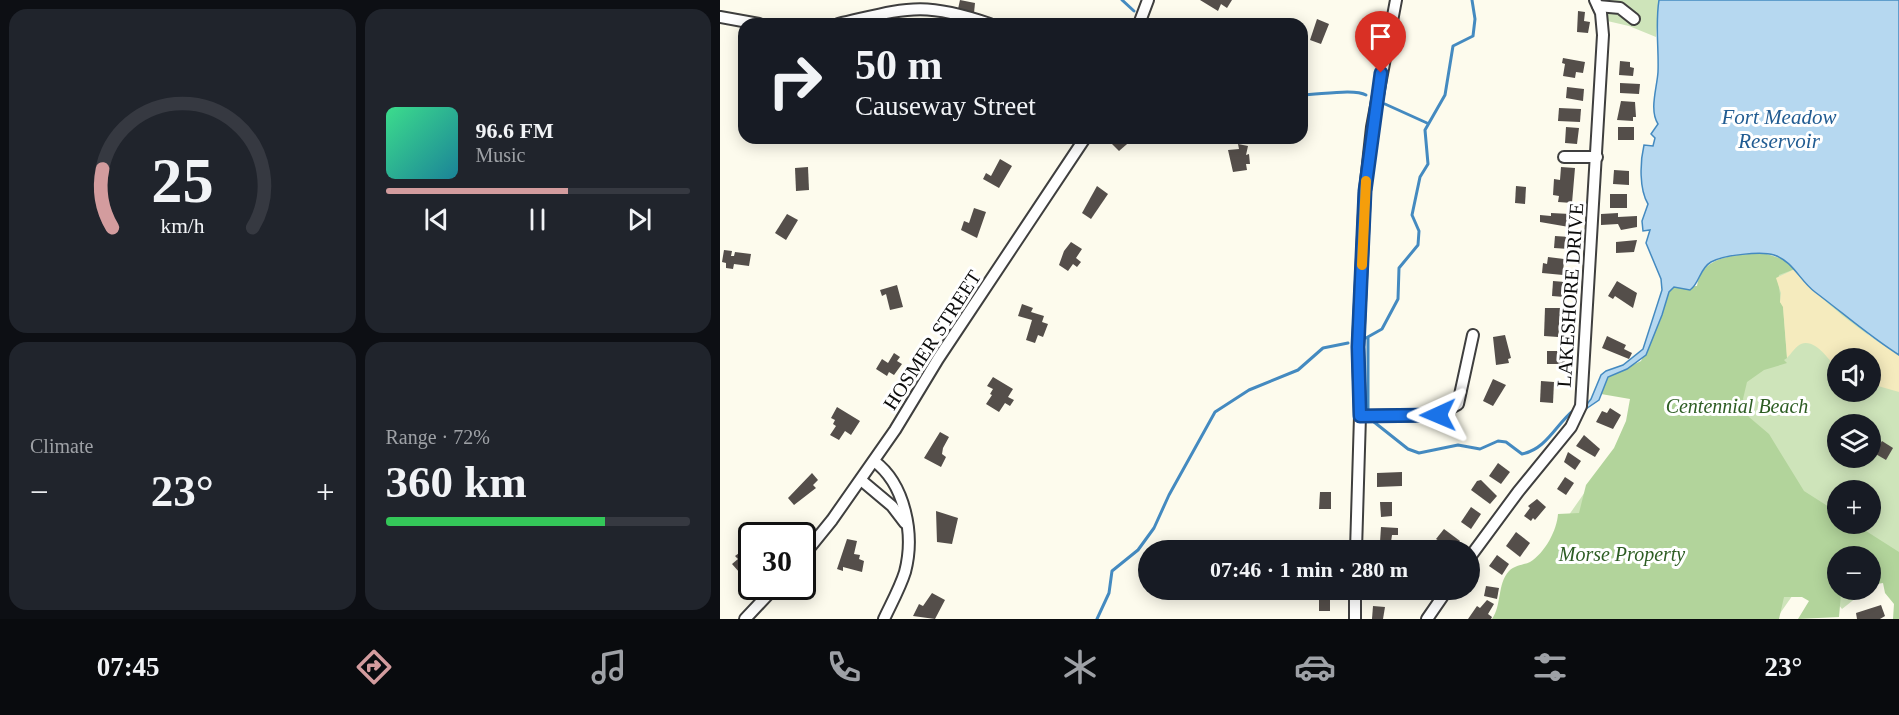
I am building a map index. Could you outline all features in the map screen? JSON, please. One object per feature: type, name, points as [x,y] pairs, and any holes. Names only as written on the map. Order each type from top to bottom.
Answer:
[{"type":"street","points":[[1141,18],[1148,0]]},
{"type":"street","points":[[1356,540],[1360,416],[1358,347],[1365,191],[1372,127],[1396,0]]},
{"type":"street","points":[[1596,3],[1620,8],[1634,19]]},
{"type":"street","name":"LAKESHORE DRIVE","points":[[1480,543],[1571,427],[1581,406],[1603,35],[1596,3]]},
{"type":"street","points":[[867,18],[907,6],[929,6],[951,10],[973,18]]},
{"type":"street","points":[[720,17],[738,20]]},
{"type":"street","name":"HOSMER STREET","points":[[816,539],[874,461],[1080,144]]},
{"type":"street","points":[[1564,157],[1597,158]]},
{"type":"street","points":[[1360,416],[1438,415],[1458,404],[1473,335]]},
{"type":"street","points":[[874,461],[895,482],[901,495],[905,523],[905,570],[884,619]]},
{"type":"street","points":[[861,480],[892,506],[905,523]]},
{"type":"street","points":[[746,619],[763,600]]},
{"type":"street","points":[[1355,600],[1355,619]]},
{"type":"street","points":[[1427,619],[1440,600]]},
{"type":"green space","points":[[1595,0],[1659,0],[1656,37],[1629,26],[1603,20]]},
{"type":"green space","name":"Morse Property","points":[[1764,253],[1785,260],[1795,269],[1779,275],[1787,358],[1784,360],[1787,363],[1764,370],[1747,382],[1743,399],[1749,417],[1769,434],[1804,491],[1827,506],[1827,534],[1871,534],[1899,552],[1899,619],[1893,619],[1894,604],[1885,593],[1883,583],[1881,583],[1881,546],[1827,546],[1827,600],[1840,600],[1839,617],[1798,619],[1809,601],[1802,597],[1784,597],[1779,619],[1492,619],[1505,576],[1511,569],[1530,562],[1541,553],[1553,534],[1558,514],[1579,513],[1586,485],[1614,448],[1626,421],[1630,399],[1601,394],[1608,377],[1641,361],[1660,321],[1669,292],[1674,287],[1697,286],[1700,275],[1714,262]]},
{"type":"green space","name":"Morse Property","points":[[1785,260],[1870,336],[1899,355],[1899,583],[1887,573],[1881,578],[1881,546],[1827,546],[1827,590],[1811,569],[1776,619],[1496,619],[1592,482]]},
{"type":"green space","points":[[1835,600],[1853,600],[1842,609]]},
{"type":"sand","name":"Centennial Beach","points":[[1795,269],[1843,316],[1899,355],[1899,392],[1881,387],[1881,348],[1827,348],[1827,357],[1817,347],[1806,343],[1795,348],[1787,358],[1783,307],[1776,278]]},
{"type":"water","name":"Fort Meadow Reservoir","points":[[1659,0],[1899,0],[1899,355],[1815,292],[1781,258],[1760,253],[1733,256],[1707,265],[1690,290],[1674,287],[1669,292],[1646,355],[1627,369],[1608,377],[1599,400],[1580,413],[1591,399],[1601,375],[1623,365],[1643,349],[1662,290],[1661,279],[1646,243],[1650,230],[1643,231],[1642,221],[1648,204],[1643,191],[1641,175],[1644,145],[1653,146],[1655,138],[1651,134],[1658,124],[1654,106],[1658,72]]},
{"type":"building","points":[[960,0],[975,3],[974,13],[958,9]]},
{"type":"building","points":[[1200,0],[1232,0],[1227,8],[1221,4],[1218,11]]},
{"type":"building","points":[[1578,11],[1585,12],[1584,21],[1590,22],[1588,33],[1577,32]]},
{"type":"building","points":[[1317,19],[1329,24],[1321,44],[1310,40]]},
{"type":"building","points":[[1563,58],[1585,62],[1583,73],[1576,72],[1575,78],[1563,76],[1565,64],[1562,63]]},
{"type":"building","points":[[1620,61],[1630,62],[1630,67],[1634,68],[1633,76],[1619,75]]},
{"type":"building","points":[[1620,83],[1640,84],[1639,94],[1620,93]]},
{"type":"building","points":[[1567,87],[1584,89],[1583,101],[1566,98]]},
{"type":"building","points":[[1621,101],[1635,102],[1636,117],[1633,117],[1633,121],[1617,120]]},
{"type":"building","points":[[1559,108],[1581,109],[1580,122],[1558,121]]},
{"type":"building","points":[[1566,127],[1579,128],[1577,144],[1565,143]]},
{"type":"building","points":[[1618,127],[1634,127],[1634,140],[1618,140]]},
{"type":"building","points":[[1112,144],[1127,144],[1119,151]]},
{"type":"building","points":[[1238,144],[1248,146],[1246,155],[1249,154],[1250,164],[1246,164],[1247,170],[1233,172],[1228,150],[1239,149]]},
{"type":"building","points":[[1000,159],[1012,166],[999,188],[983,179],[986,173],[991,176]]},
{"type":"building","points":[[808,167],[809,190],[796,191],[795,168]]},
{"type":"building","points":[[1561,167],[1575,168],[1572,203],[1558,202],[1559,196],[1553,195],[1554,179],[1560,180]]},
{"type":"building","points":[[1614,170],[1629,171],[1629,185],[1613,184]]},
{"type":"building","points":[[1097,186],[1108,194],[1091,219],[1082,213]]},
{"type":"building","points":[[1516,186],[1526,187],[1525,204],[1515,203]]},
{"type":"building","points":[[1610,194],[1627,194],[1627,208],[1610,208]]},
{"type":"building","points":[[974,208],[986,212],[977,238],[961,230],[964,221],[969,223]]},
{"type":"building","points":[[1551,213],[1570,214],[1569,227],[1540,222],[1540,215],[1551,216]]},
{"type":"building","points":[[1618,213],[1618,217],[1637,216],[1637,227],[1621,230],[1618,224],[1601,225],[1601,214]]},
{"type":"building","points":[[787,214],[798,220],[786,240],[775,233]]},
{"type":"building","points":[[1555,236],[1570,237],[1569,249],[1554,248]]},
{"type":"building","points":[[1637,240],[1634,252],[1616,253],[1616,242]]},
{"type":"building","points":[[1071,242],[1082,249],[1076,258],[1081,262],[1077,267],[1073,264],[1068,271],[1059,265],[1064,251]]},
{"type":"building","points":[[724,250],[732,251],[731,256],[734,256],[735,252],[751,254],[749,266],[734,264],[733,269],[726,268],[726,263],[722,262]]},
{"type":"building","points":[[1548,257],[1564,259],[1563,275],[1542,273],[1543,263],[1547,264]]},
{"type":"building","points":[[1553,281],[1565,282],[1564,297],[1552,296]]},
{"type":"building","points":[[1617,281],[1637,293],[1633,308],[1615,296],[1613,299],[1608,296]]},
{"type":"building","points":[[897,285],[903,307],[890,310],[886,294],[882,296],[880,290]]},
{"type":"building","points":[[1022,304],[1033,308],[1031,312],[1044,316],[1042,322],[1048,324],[1043,337],[1038,335],[1035,343],[1026,340],[1032,320],[1018,316]]},
{"type":"building","points":[[1545,308],[1562,308],[1558,337],[1544,336]]},
{"type":"building","points":[[1505,335],[1511,358],[1508,359],[1509,363],[1496,365],[1493,337]]},
{"type":"building","points":[[1607,336],[1626,345],[1624,349],[1632,353],[1629,359],[1602,348]]},
{"type":"building","points":[[1547,351],[1559,351],[1559,356],[1565,356],[1565,364],[1547,364]]},
{"type":"building","points":[[894,353],[900,357],[897,361],[902,364],[894,375],[889,372],[887,376],[876,369],[882,359],[888,363]]},
{"type":"building","points":[[993,377],[1013,389],[1008,397],[1014,400],[1010,406],[1005,403],[999,412],[986,404],[993,389],[987,386]]},
{"type":"building","points":[[1493,379],[1506,385],[1493,406],[1483,401]]},
{"type":"building","points":[[1541,381],[1554,382],[1553,403],[1540,402]]},
{"type":"building","points":[[837,407],[860,421],[851,435],[845,431],[839,440],[830,435],[836,426],[833,424],[835,420],[831,418]]},
{"type":"building","points":[[1610,408],[1621,415],[1613,429],[1596,422],[1602,411],[1607,413]]},
{"type":"building","points":[[940,432],[949,437],[943,448],[942,454],[946,457],[941,467],[924,458]]},
{"type":"building","points":[[1584,435],[1600,449],[1595,457],[1576,446]]},
{"type":"building","points":[[1881,442],[1893,448],[1886,460],[1881,457]]},
{"type":"building","points":[[1568,452],[1581,461],[1575,470],[1564,462]]},
{"type":"building","points":[[1498,463],[1510,472],[1501,484],[1489,476]]},
{"type":"building","points":[[1402,472],[1402,486],[1377,487],[1377,473]]},
{"type":"building","points":[[812,473],[818,480],[813,485],[816,488],[794,505],[788,498]]},
{"type":"building","points":[[1565,477],[1574,483],[1566,495],[1557,489]]},
{"type":"building","points":[[1481,480],[1497,496],[1490,504],[1471,490],[1477,481]]},
{"type":"building","points":[[1320,492],[1331,492],[1331,509],[1319,509]]},
{"type":"building","points":[[1537,499],[1546,507],[1535,520],[1533,518],[1531,521],[1524,516],[1530,508],[1528,506]]},
{"type":"building","points":[[1380,502],[1392,502],[1392,516],[1381,517]]},
{"type":"building","points":[[1471,507],[1481,514],[1471,529],[1461,522]]},
{"type":"building","points":[[936,511],[958,518],[952,544],[937,542]]},
{"type":"building","points":[[1381,527],[1398,528],[1398,535],[1392,535],[1391,540],[1380,540]]},
{"type":"building","points":[[1444,529],[1459,540],[1438,540],[1436,539]]},
{"type":"building","points":[[1516,532],[1530,543],[1520,557],[1506,546]]},
{"type":"building","points":[[847,539],[857,541],[854,554],[860,555],[859,559],[864,561],[862,572],[843,567],[843,571],[837,569]]},
{"type":"building","points":[[1497,555],[1509,564],[1502,575],[1489,566]]},
{"type":"building","points":[[738,559],[738,571],[732,564]]},
{"type":"building","points":[[1486,586],[1499,588],[1497,599],[1484,596]]},
{"type":"building","points":[[932,593],[945,600],[935,619],[913,616],[919,604],[923,606]]},
{"type":"building","points":[[1319,600],[1330,600],[1330,611],[1319,611]]},
{"type":"building","points":[[1487,600],[1494,604],[1488,614],[1492,617],[1491,619],[1468,619],[1477,606],[1480,608]]},
{"type":"building","points":[[1881,605],[1885,616],[1880,619],[1857,619],[1856,613]]},
{"type":"building","points":[[1373,606],[1385,607],[1383,619],[1372,619]]},
{"type":"waterway","points":[[1122,0],[1134,11]]},
{"type":"waterway","points":[[1366,338],[1382,329],[1398,299],[1399,268],[1418,245],[1419,231],[1412,215],[1420,177],[1428,164],[1425,130],[1445,95],[1453,46],[1473,36],[1475,19],[1472,0]]},
{"type":"waterway","points":[[1308,95],[1353,92],[1366,95]]},
{"type":"waterway","points":[[1385,104],[1427,123]]},
{"type":"waterway","points":[[1368,338],[1368,410]]},
{"type":"waterway","points":[[1097,619],[1109,593],[1112,571],[1138,550],[1154,528],[1169,495],[1215,412],[1249,390],[1298,370],[1323,348],[1348,343]]},
{"type":"waterway","points":[[1374,422],[1408,449],[1419,453],[1458,445],[1480,449],[1498,441],[1506,442],[1522,454],[1545,442],[1574,410]]},
{"type":"slow traffic","points":[[1362,265],[1366,181]]},
{"type":"route","points":[[1381,73],[1365,191],[1358,347],[1360,416],[1438,415]]}]
